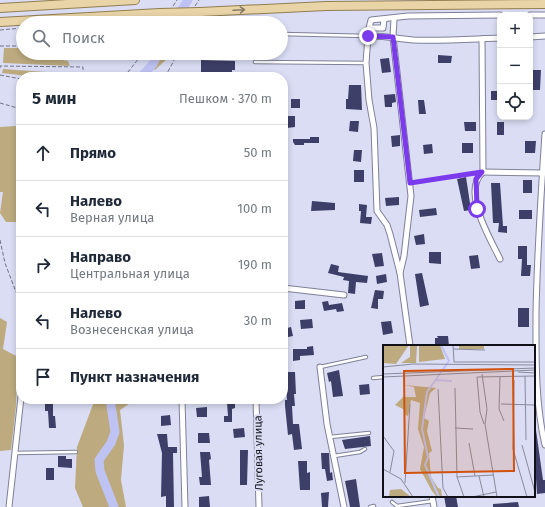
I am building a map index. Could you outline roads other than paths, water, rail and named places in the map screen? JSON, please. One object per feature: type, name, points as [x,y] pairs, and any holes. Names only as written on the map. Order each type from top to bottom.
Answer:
[{"type":"main road","points":[[0,8],[135,0]]},
{"type":"main road","points":[[138,16],[160,13],[349,5],[545,4]]},
{"type":"main road","points":[[0,22],[16,22]]},
{"type":"street","points":[[384,19],[383,28],[369,28],[371,20],[384,19],[394,19],[408,16],[497,15]]},
{"type":"street","points":[[533,15],[545,16]]},
{"type":"street","points":[[394,19],[393,37],[411,196],[404,256],[400,273]]},
{"type":"street","points":[[410,345],[400,273],[390,234],[377,210],[374,128],[369,100],[366,63],[368,36],[440,41],[497,38]]},
{"type":"street","points":[[533,37],[545,36]]},
{"type":"street","points":[[482,39],[482,172],[476,179],[477,209],[500,259]]},
{"type":"street","points":[[545,134],[537,276],[535,351],[538,398],[545,445]]},
{"type":"street","points":[[482,172],[544,173]]},
{"type":"street","points":[[288,289],[344,295]]},
{"type":"street","points":[[320,367],[330,437],[344,507]]},
{"type":"street","points":[[9,507],[20,404]]},
{"type":"street","points":[[182,404],[185,507]]},
{"type":"street","name":"Луговая улица","points":[[256,404],[259,507]]},
{"type":"street","points":[[432,498],[434,507]]},
{"type":"lane","points":[[288,34],[368,36],[369,28]]},
{"type":"lane","points":[[255,62],[366,63]]},
{"type":"lane","points":[[320,367],[366,358]]},
{"type":"lane","points":[[373,378],[383,377]]},
{"type":"lane","points":[[330,437],[369,433]]},
{"type":"lane","points":[[334,456],[360,452],[365,449]]},
{"type":"lane","points":[[15,453],[76,452]]},
{"type":"lane","points":[[392,502],[397,506],[432,498]]},
{"type":"lane","points":[[370,507],[374,506]]},
{"type":"waterway","points":[[178,16],[188,0]]},
{"type":"waterway","points":[[146,72],[155,60]]},
{"type":"waterway","points":[[111,404],[115,432],[111,443],[99,460],[100,471],[114,507]]}]
